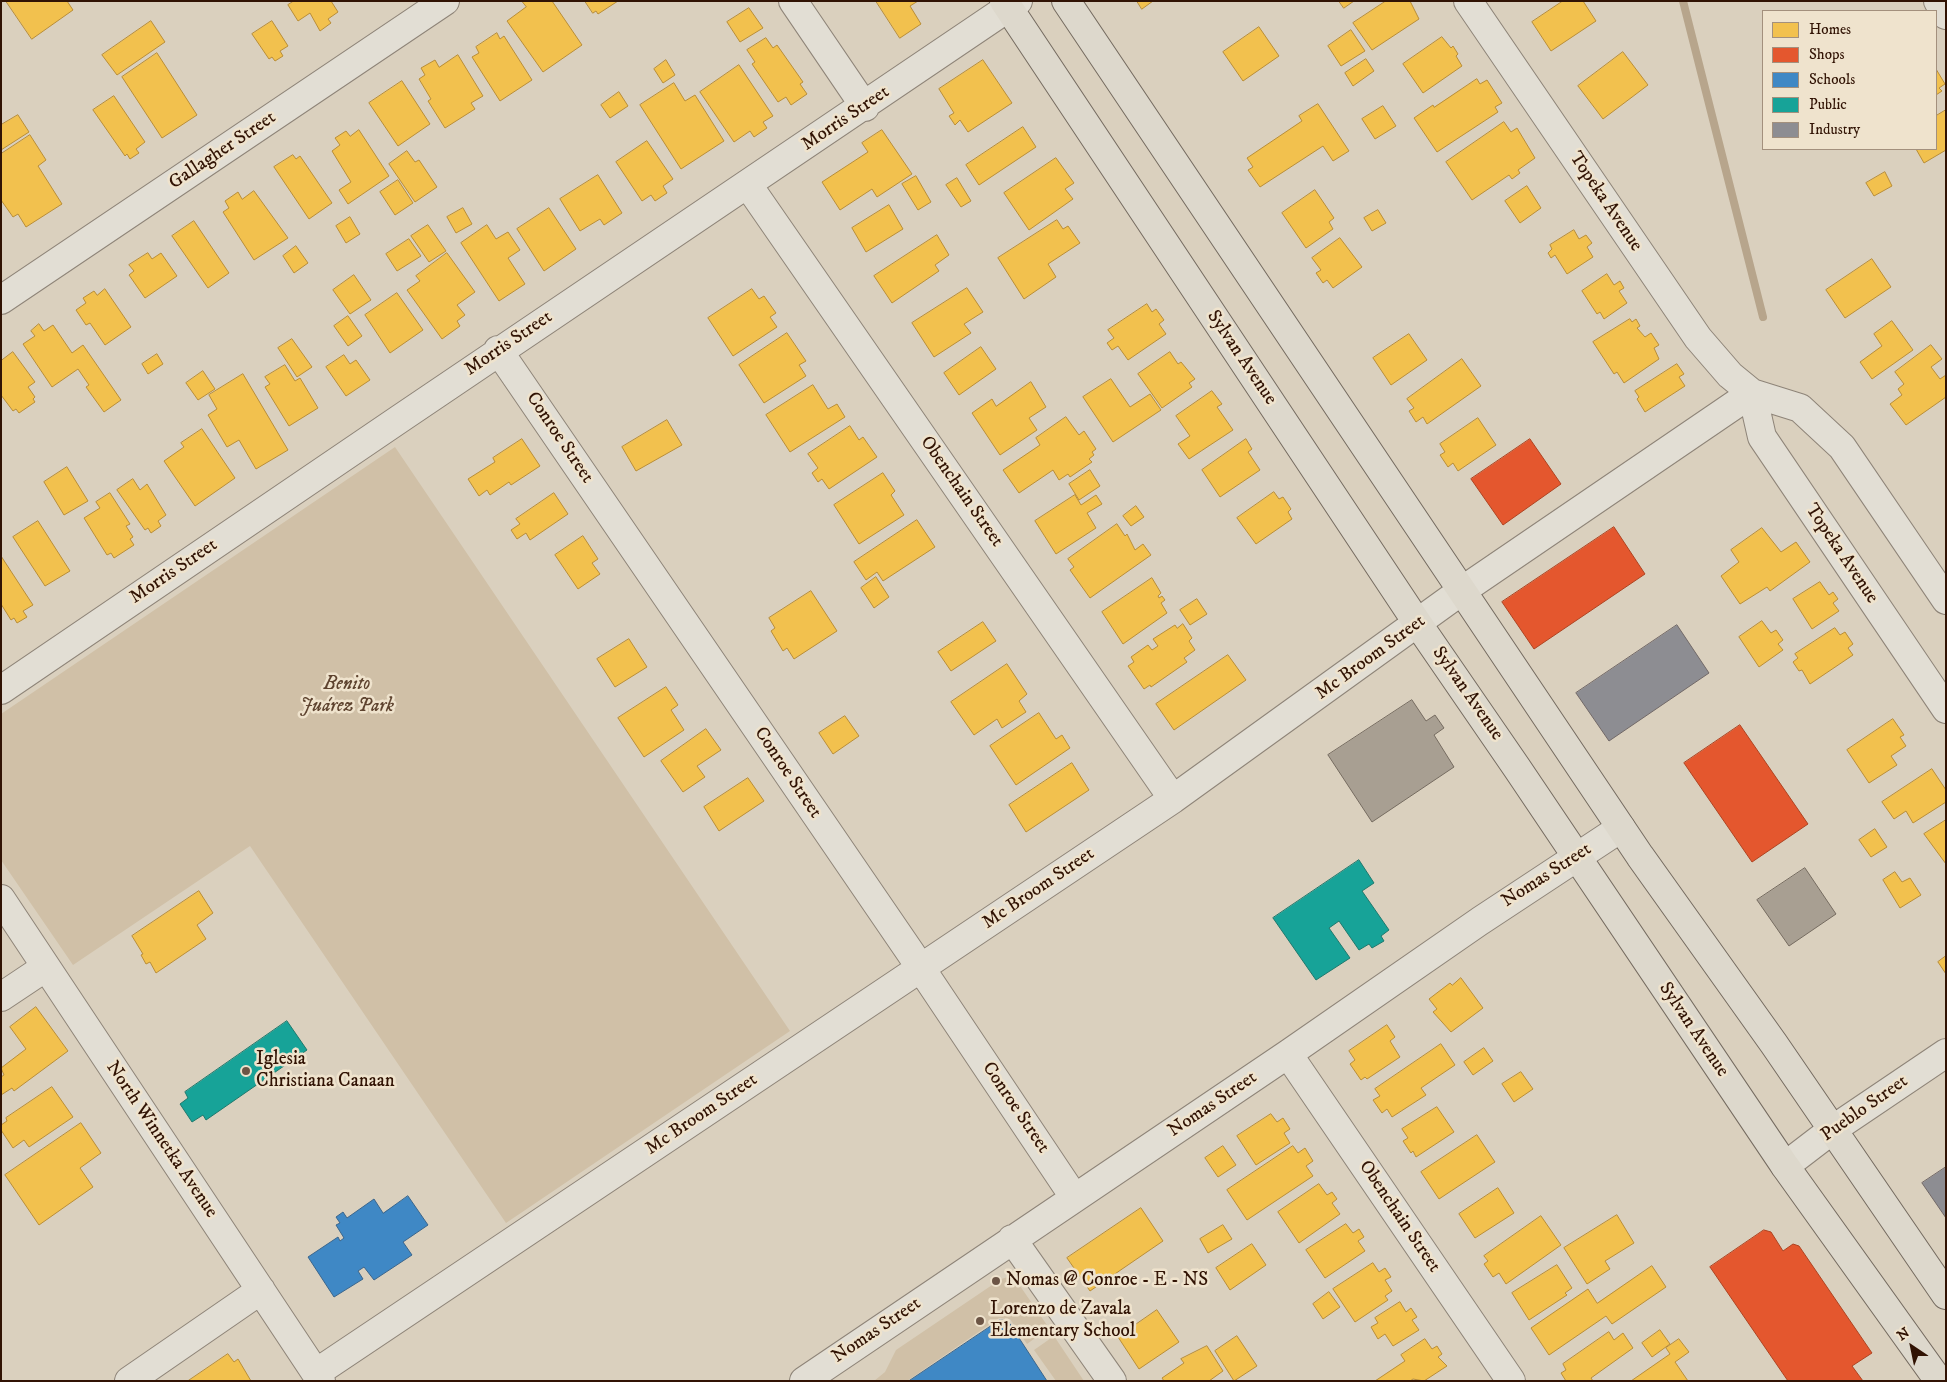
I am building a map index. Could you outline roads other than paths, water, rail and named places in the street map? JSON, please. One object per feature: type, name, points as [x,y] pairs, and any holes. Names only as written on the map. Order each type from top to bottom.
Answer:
[{"type":"main road","points":[[1066,1],[1460,592],[1621,828],[1946,1295]]},
{"type":"main road","name":"Sylvan Avenue","points":[[1010,4],[1418,624],[1577,856],[1785,1166],[1939,1381]]},
{"type":"street","name":"Gallagher Street","points":[[1,300],[444,1]]},
{"type":"street","points":[[793,1],[865,107]]},
{"type":"street","name":"Topeka Avenue","points":[[1468,1],[1698,338],[1730,375],[1752,393],[1800,408],[1842,447],[1946,600]]},
{"type":"street","points":[[1938,1],[1946,15]]},
{"type":"street","name":"Morris Street","points":[[1,690],[498,350],[865,107],[1010,4]]},
{"type":"street","name":"Obenchain Street","points":[[748,185],[1173,799]]},
{"type":"street","name":"Conroe Street","points":[[498,350],[921,968],[1074,1197]]},
{"type":"street","name":"Mc Broom Street","points":[[318,1377],[1173,799],[1460,592],[1752,393]]},
{"type":"street","name":"Topeka Avenue","points":[[1752,393],[1762,437],[1946,709]]},
{"type":"street","name":"Nomas Street","points":[[804,1381],[1621,828]]},
{"type":"street","name":"North Winnetka Avenue","points":[[1,899],[318,1377]]},
{"type":"street","points":[[1,997],[46,967]]},
{"type":"street","name":"Pueblo Street","points":[[1785,1166],[1832,1130],[1946,1053]]},
{"type":"street","name":"Obenchain Street","points":[[1288,1054],[1511,1381]]},
{"type":"street","points":[[1012,1239],[1112,1381]]},
{"type":"street","points":[[129,1381],[261,1290]]},
{"type":"waterway","points":[[1683,1],[1763,317]]},
{"type":"place","name":"Iglesia Christiana Canaan","points":[[246,1071]]},
{"type":"place","name":"Nomas @ Conroe - E - NS","points":[[996,1281]]},
{"type":"place","name":"Lorenzo de Zavala Elementary School","points":[[980,1321]]},
{"type":"park label","name":"Benito Juárez Park","points":[[347,696]]}]
